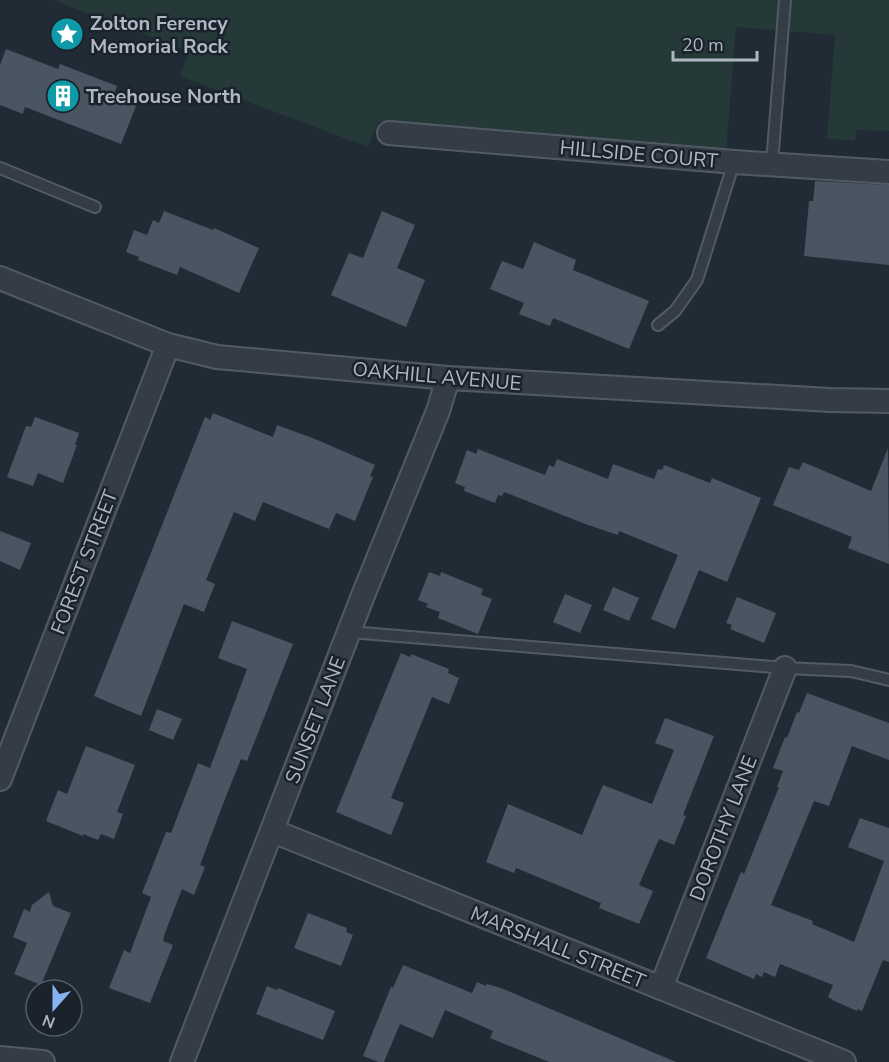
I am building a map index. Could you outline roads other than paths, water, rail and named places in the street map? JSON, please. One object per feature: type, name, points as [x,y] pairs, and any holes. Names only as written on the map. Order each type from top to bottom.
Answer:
[{"type":"street","name":"HILLSIDE COURT","points":[[389,133],[734,162],[889,172]]},
{"type":"street","name":"OAKHILL AVENUE","points":[[0,278],[168,345],[217,357],[448,378],[830,400],[889,401]]},
{"type":"street","name":"FOREST STREET","points":[[0,779],[168,345]]},
{"type":"street","name":"SUNSET LANE","points":[[182,1062],[438,411],[448,378]]},
{"type":"street","name":"DOROTHY LANE","points":[[661,988],[786,668]]},
{"type":"street","name":"MARSHALL STREET","points":[[273,831],[844,1062]]},
{"type":"street","points":[[0,1058],[43,1062]]},
{"type":"lane","points":[[772,163],[785,0]]},
{"type":"lane","points":[[658,325],[675,311],[697,280],[734,162]]},
{"type":"lane","points":[[0,168],[95,207]]},
{"type":"lane","points":[[350,632],[786,668],[851,671],[889,680]]},
{"type":"place","name":"Zolton Ferency Memorial Rock","points":[[67,34]]},
{"type":"place","name":"Treehouse North","points":[[63,96]]}]
